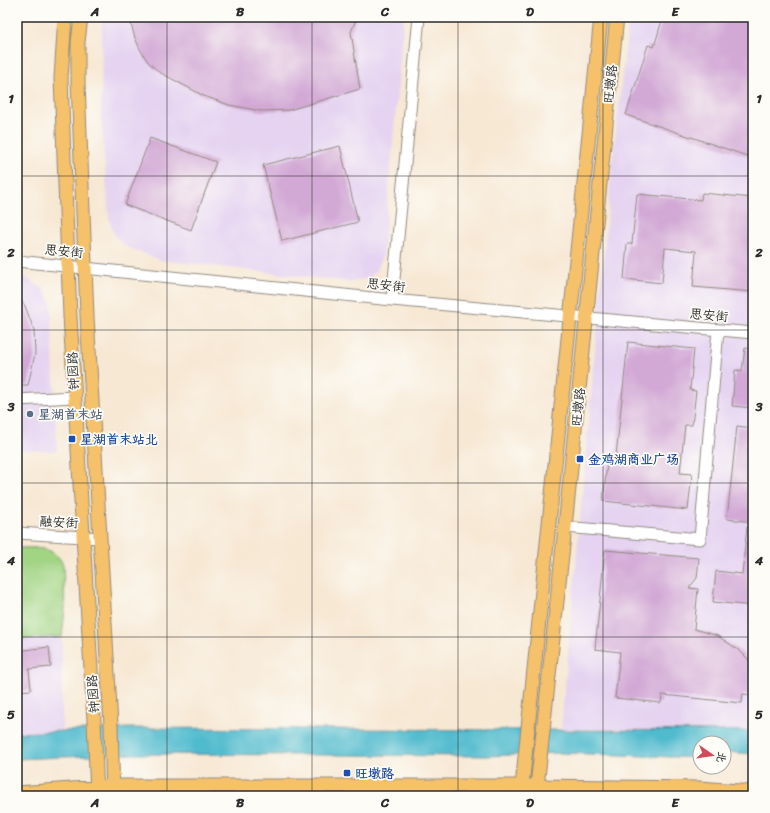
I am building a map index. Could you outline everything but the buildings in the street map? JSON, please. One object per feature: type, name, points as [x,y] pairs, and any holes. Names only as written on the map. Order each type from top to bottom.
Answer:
[{"type":"main road","name":"钟园路","points":[[65,17],[61,78],[68,266],[82,537],[97,762],[97,791]]},
{"type":"main road","name":"钟园路","points":[[81,17],[78,42],[78,82],[100,538],[113,759],[113,791]]},
{"type":"main road","name":"旺墩路","points":[[522,791],[528,720],[601,17]]},
{"type":"main road","name":"旺墩路","points":[[536,791],[587,318],[616,17]]},
{"type":"main road","points":[[17,793],[97,791],[536,791],[699,788],[753,792]]},
{"type":"street","points":[[392,300],[419,17]]},
{"type":"street","name":"思安街","points":[[17,261],[392,300],[753,333]]},
{"type":"street","points":[[565,526],[700,539],[718,330]]},
{"type":"street","points":[[17,400],[74,397]]},
{"type":"street","name":"融安街","points":[[17,533],[100,538]]},
{"type":"shaded area","points":[[102,17],[404,17],[383,255],[376,271],[369,278],[351,282],[160,260],[127,247],[115,236],[109,219],[101,117]]},
{"type":"shaded area","name":"金鸡湖商业广场","points":[[629,17],[753,17],[753,731],[561,729],[612,164]]},
{"type":"shaded area","points":[[17,274],[42,288],[48,295],[51,303],[57,451],[17,450]]},
{"type":"shaded area","points":[[62,637],[62,730],[17,733],[17,639]]},
{"type":"green space","points":[[17,548],[37,548],[50,551],[55,554],[63,565],[65,608],[62,637],[17,639]]},
{"type":"water","points":[[131,728],[753,731],[753,754],[732,753],[732,735],[692,735],[692,758],[562,753],[487,756],[134,754],[17,759],[17,733]]},
{"type":"place","name":"星湖首末站","points":[[30,414]]},
{"type":"place","name":"星湖首末站北","points":[[72,439]]},
{"type":"place","name":"金鸡湖商业广场","points":[[580,459]]},
{"type":"place","name":"旺墩路","points":[[347,773]]}]
